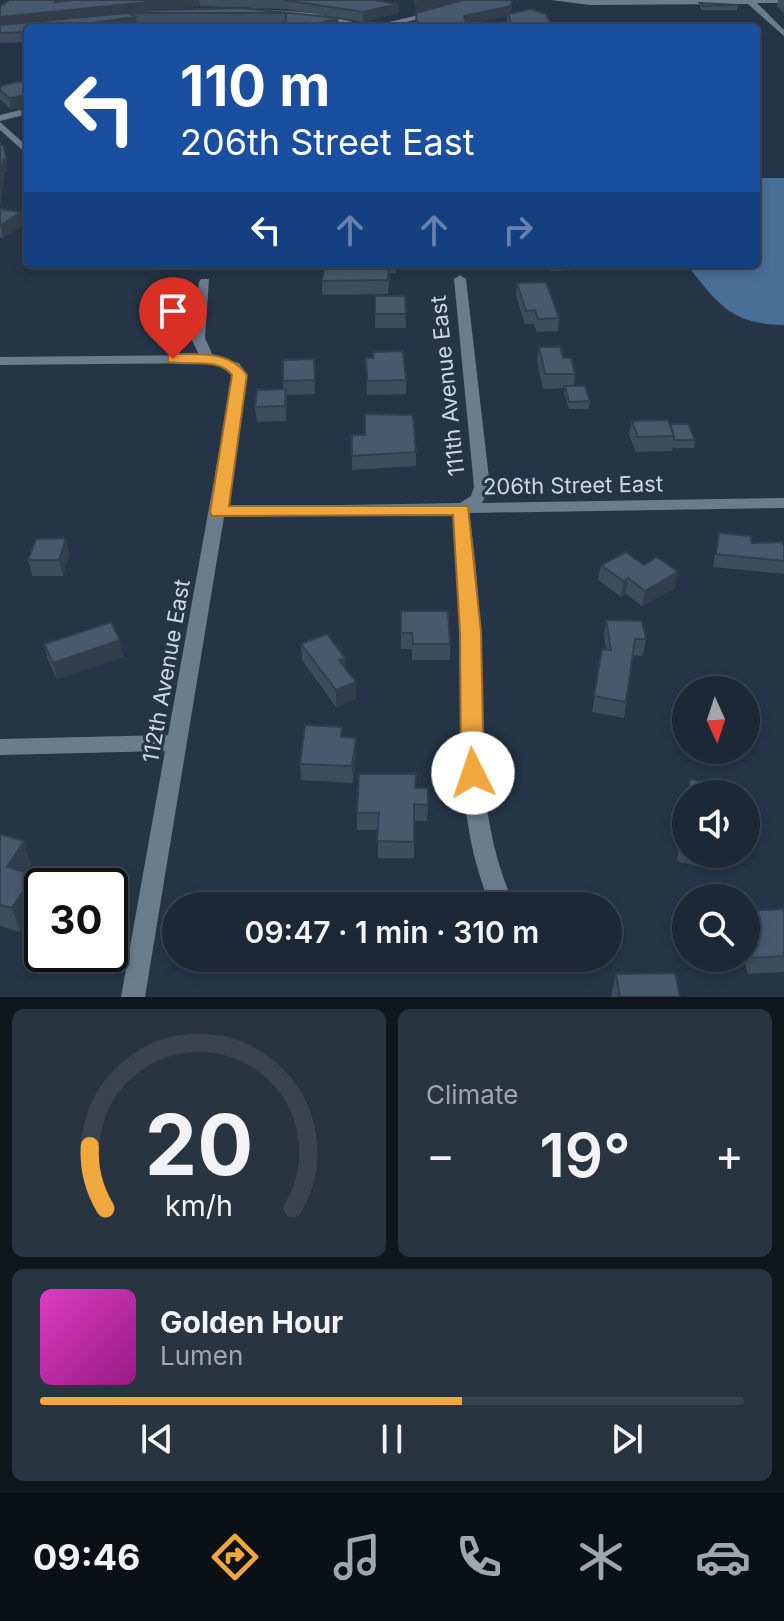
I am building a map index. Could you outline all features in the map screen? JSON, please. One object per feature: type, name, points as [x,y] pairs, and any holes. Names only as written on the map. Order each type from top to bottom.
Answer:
[{"type":"street","points":[[555,0],[576,3],[784,1]]},
{"type":"street","points":[[751,2],[784,34]]},
{"type":"street","points":[[234,9],[312,15],[354,24]]},
{"type":"street","points":[[389,24],[445,11]]},
{"type":"street","points":[[0,118],[24,112]]},
{"type":"street","points":[[0,125],[24,148]]},
{"type":"street","name":"111th Avenue East","points":[[460,279],[482,487],[470,506],[461,510]]},
{"type":"street","name":"112th Avenue East","points":[[133,997],[219,512],[240,375],[234,366],[215,361],[198,338],[205,282]]},
{"type":"street","points":[[0,361],[215,361]]},
{"type":"street","name":"206th Street East","points":[[219,512],[784,503]]},
{"type":"street","points":[[461,510],[471,632],[473,773],[483,844],[495,892]]},
{"type":"street","points":[[0,747],[177,743]]},
{"type":"shaded area","points":[[760,178],[784,178],[784,325],[750,321],[726,309],[689,268],[760,268]]},
{"type":"building","points":[[10,0],[170,0],[0,17],[0,6]]},
{"type":"building","points":[[284,0],[374,0],[399,4],[363,12]]},
{"type":"building","points":[[463,0],[512,0],[511,6],[464,16],[467,24],[417,24],[416,13]]},
{"type":"building","points":[[700,3],[738,5],[703,6]]},
{"type":"building","points":[[242,8],[338,18],[316,24],[277,24],[286,22],[286,13],[128,13],[136,17],[85,24],[24,24],[24,32],[0,33],[0,25],[157,10]]},
{"type":"building","points":[[531,9],[546,14],[551,24],[512,24],[508,14]]},
{"type":"building","points":[[21,81],[24,83],[24,96],[9,98],[0,86]]},
{"type":"building","points":[[0,143],[4,146],[6,159],[3,160],[0,180]]},
{"type":"building","points":[[0,209],[21,212],[0,226]]},
{"type":"building","points":[[324,268],[389,268],[388,280],[322,281]]},
{"type":"building","points":[[546,282],[559,318],[538,319],[535,310],[526,311],[517,283]]},
{"type":"building","points":[[375,296],[405,296],[406,314],[375,314]]},
{"type":"building","points":[[539,347],[560,347],[563,358],[571,358],[575,374],[545,374]]},
{"type":"building","points":[[403,351],[406,380],[367,381],[366,358],[373,358],[373,352]]},
{"type":"building","points":[[314,359],[315,380],[283,381],[283,360]]},
{"type":"building","points":[[565,386],[585,386],[590,401],[569,402]]},
{"type":"building","points":[[286,389],[285,406],[255,407],[257,390]]},
{"type":"building","points":[[365,414],[413,415],[416,452],[352,456],[352,435],[365,435]]},
{"type":"building","points":[[668,420],[674,436],[638,437],[632,421]]},
{"type":"building","points":[[670,424],[688,424],[695,440],[674,440]]},
{"type":"building","points":[[719,533],[751,536],[752,543],[782,542],[784,561],[716,554]]},
{"type":"building","points":[[66,538],[59,560],[28,560],[36,539]]},
{"type":"building","points":[[626,552],[644,565],[657,557],[678,572],[645,591],[628,578],[623,581],[601,565]]},
{"type":"building","points":[[401,611],[448,611],[450,644],[413,644],[412,633],[401,633]]},
{"type":"building","points":[[606,620],[642,621],[646,639],[635,639],[626,702],[594,696],[602,649],[611,650]]},
{"type":"building","points":[[111,622],[120,640],[53,663],[44,644]]},
{"type":"building","points":[[327,634],[345,658],[339,660],[356,682],[336,690],[301,644]]},
{"type":"building","points":[[305,725],[342,727],[341,737],[356,738],[352,766],[300,764]]},
{"type":"building","points":[[359,774],[416,774],[415,788],[428,788],[428,805],[414,804],[414,842],[377,841],[379,813],[357,813]]},
{"type":"building","points":[[0,834],[24,841],[7,867],[24,872],[24,890],[12,908],[0,905]]},
{"type":"building","points":[[784,909],[784,956],[760,958],[760,910]]},
{"type":"building","points":[[675,973],[680,997],[620,997],[616,974]]},
{"type":"route","points":[[173,359],[208,359],[234,366],[240,375],[219,512],[461,510],[471,632],[473,773]]}]
